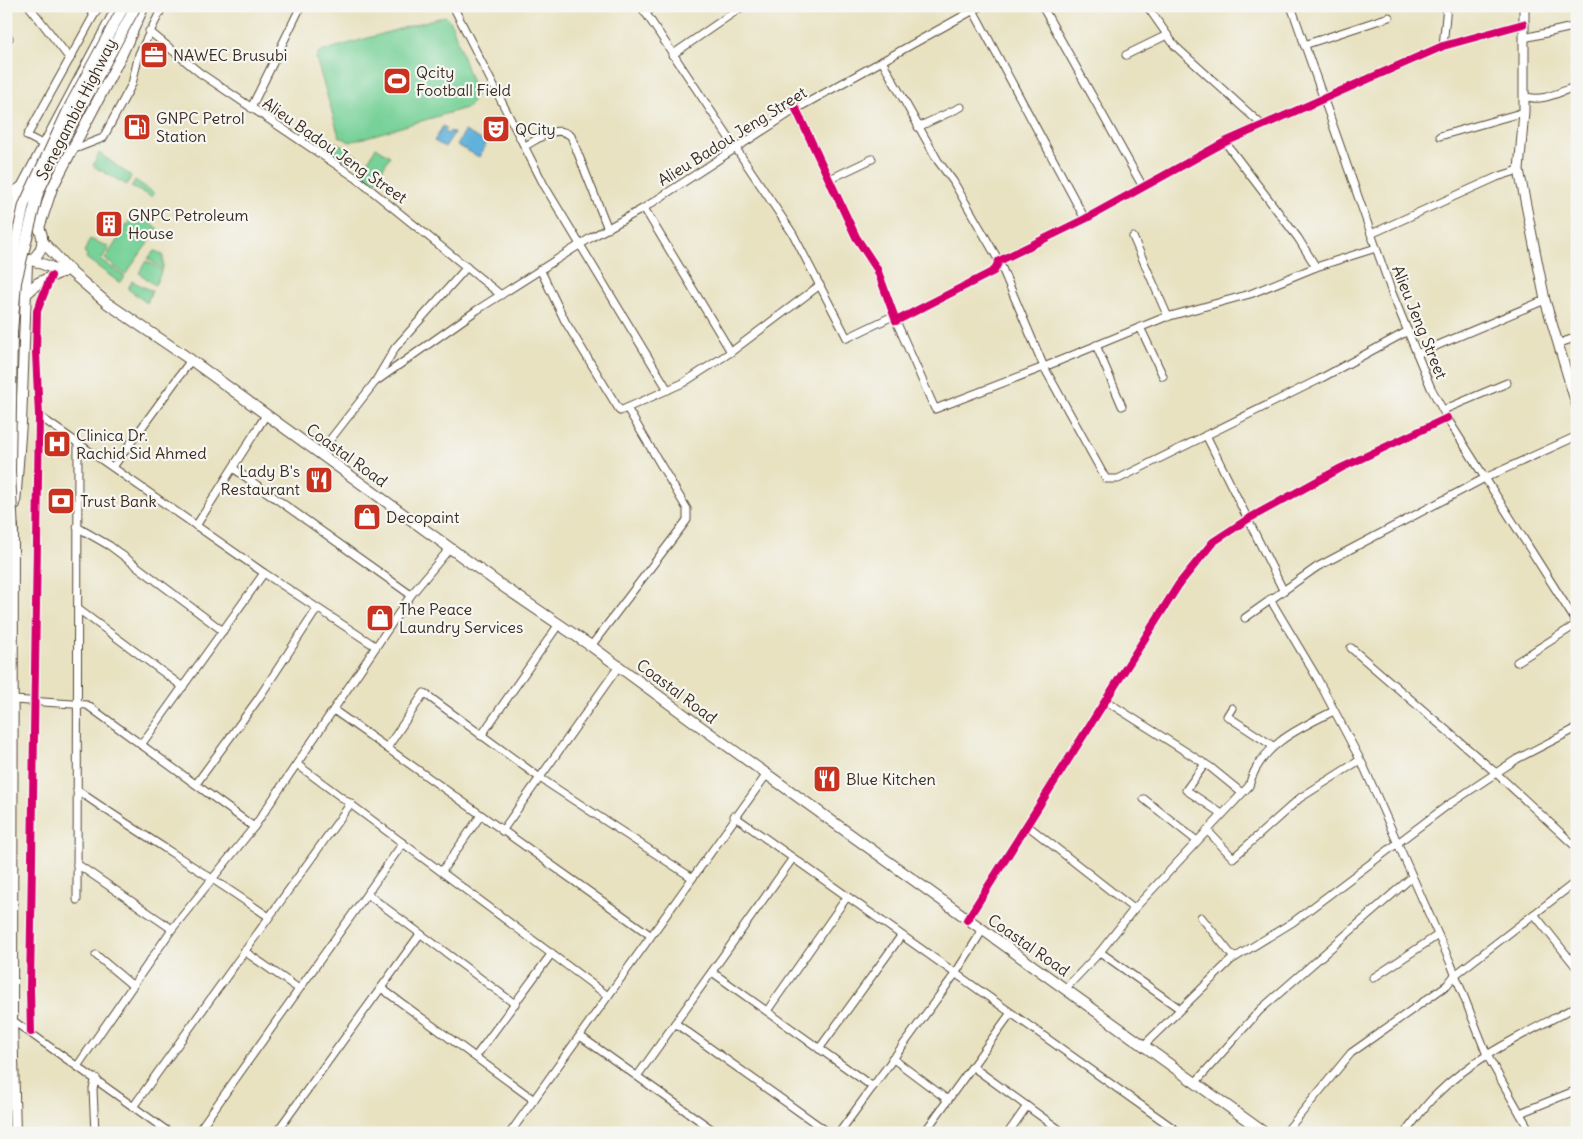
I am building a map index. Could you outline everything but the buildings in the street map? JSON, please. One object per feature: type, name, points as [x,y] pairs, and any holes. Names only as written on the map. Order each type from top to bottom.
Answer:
[{"type":"main road","name":"Senegambia Highway","points":[[8,219],[22,187],[118,6]]},
{"type":"main road","points":[[6,287],[24,205],[71,104],[124,6]]},
{"type":"main road","points":[[15,1133],[12,1020],[13,534],[10,471],[12,332],[16,282],[38,193],[60,146],[136,6]]},
{"type":"main road","name":"Senegambia Highway","points":[[39,228],[52,188],[121,56],[144,6]]},
{"type":"main road","points":[[6,197],[22,187]]},
{"type":"main road","points":[[8,219],[27,219],[39,228],[43,242],[38,256],[29,261],[25,295],[21,424],[13,534]]},
{"type":"main road","name":"Coastal Road","points":[[43,242],[67,272],[107,303],[191,360],[450,548],[619,666],[982,931],[1066,988],[1258,1131]]},
{"type":"main road","name":"Coastal Road","points":[[6,258],[17,263],[29,261],[67,272]]},
{"type":"main road","points":[[25,295],[38,283],[51,276],[67,272]]},
{"type":"street","points":[[29,6],[70,59]]},
{"type":"street","points":[[87,6],[94,15]]},
{"type":"street","points":[[44,145],[27,136],[99,6]]},
{"type":"street","points":[[72,150],[103,138],[132,84],[139,54],[163,6]]},
{"type":"street","points":[[251,108],[301,6]]},
{"type":"street","points":[[453,6],[544,185],[668,390]]},
{"type":"street","points":[[655,6],[643,10],[793,234],[847,338],[896,318],[994,270],[999,261],[1085,219],[1225,142],[1443,46],[1523,24]]},
{"type":"street","points":[[672,56],[743,6]]},
{"type":"street","points":[[1042,6],[1143,187]]},
{"type":"street","points":[[1147,6],[1175,46],[1262,126]]},
{"type":"street","name":"Alieu Jeng Street","points":[[1291,6],[1376,248],[1417,354],[1447,418],[1577,623]]},
{"type":"street","points":[[1443,46],[1447,6]]},
{"type":"street","points":[[1524,6],[1524,112],[1519,170],[1546,300],[1577,407]]},
{"type":"street","points":[[977,8],[1085,219]]},
{"type":"street","name":"Alieu Badou Jeng Street","points":[[374,382],[540,269],[644,208],[796,109],[977,8]]},
{"type":"street","points":[[1304,45],[1362,28],[1389,17]]},
{"type":"street","points":[[1524,38],[1577,26]]},
{"type":"street","name":"Alieu Badou Jeng Street","points":[[149,31],[200,73],[356,178],[501,295]]},
{"type":"street","points":[[1126,55],[1167,35]]},
{"type":"street","points":[[882,61],[918,127],[938,161],[953,181],[999,261],[1044,368],[1106,479],[1118,479],[1408,332]]},
{"type":"street","points":[[1524,96],[1533,99],[1542,98],[1577,86]]},
{"type":"street","points":[[918,127],[962,106]]},
{"type":"street","points":[[796,109],[856,236],[876,268],[935,408],[1044,368],[1140,327],[1168,317],[1250,294],[1316,267],[1376,248]]},
{"type":"street","points":[[1440,136],[1524,112]]},
{"type":"street","points":[[525,146],[556,130],[564,130],[571,136],[608,229]]},
{"type":"street","points":[[301,141],[306,132]]},
{"type":"street","points":[[1225,142],[1298,238],[1316,267]]},
{"type":"street","points":[[830,179],[872,158]]},
{"type":"street","points":[[1371,234],[1519,170]]},
{"type":"street","points":[[644,208],[731,352]]},
{"type":"street","points":[[1134,237],[1168,317]]},
{"type":"street","points":[[319,454],[374,382],[395,348],[467,267]]},
{"type":"street","points":[[540,269],[565,321],[620,411],[668,390],[731,352],[820,285]]},
{"type":"street","points":[[31,1032],[30,988],[39,416],[38,311],[51,276]]},
{"type":"street","points":[[1417,354],[1546,300]]},
{"type":"street","points":[[1140,327],[1164,376]]},
{"type":"street","points":[[1560,343],[1577,337]]},
{"type":"street","points":[[1096,345],[1122,406]]},
{"type":"street","points":[[113,467],[191,360]]},
{"type":"street","points":[[1443,410],[1507,383]]},
{"type":"street","points":[[591,646],[687,520],[688,514],[687,509],[627,408]]},
{"type":"street","points":[[196,526],[266,415]]},
{"type":"street","points":[[39,416],[317,609],[375,646]]},
{"type":"street","points":[[967,920],[1179,584],[1213,542],[1248,519],[1341,468],[1447,418]]},
{"type":"street","points":[[1206,435],[1283,590]]},
{"type":"street","points":[[1244,618],[1317,567],[1485,478],[1577,436]]},
{"type":"street","points":[[77,900],[78,444]]},
{"type":"street","points":[[233,468],[411,595]]},
{"type":"street","points":[[77,526],[110,546],[223,631]]},
{"type":"street","points":[[78,1065],[172,929],[254,827],[298,765],[335,711],[375,646],[411,595],[450,548]]},
{"type":"street","points":[[141,745],[264,572]]},
{"type":"street","points":[[1270,599],[1360,760],[1438,935],[1487,1054],[1531,1133]]},
{"type":"street","points":[[78,609],[183,687]]},
{"type":"street","points":[[196,784],[258,698],[317,609]]},
{"type":"street","points":[[1517,662],[1577,623]]},
{"type":"street","points":[[481,736],[559,624]]},
{"type":"street","points":[[1351,648],[1496,773],[1577,848]]},
{"type":"street","points":[[502,831],[619,666]]},
{"type":"street","points":[[387,748],[424,693],[540,778],[691,877]]},
{"type":"street","points":[[14,700],[87,705],[254,827]]},
{"type":"street","points":[[1106,701],[1205,764],[1242,793]]},
{"type":"street","points":[[1232,708],[1227,716],[1273,746]]},
{"type":"street","points":[[335,711],[650,935]]},
{"type":"street","points":[[1066,988],[1100,952],[1134,909],[1249,786],[1252,774],[1273,746],[1304,726],[1334,711]]},
{"type":"street","points":[[1143,1046],[1234,958],[1293,922],[1398,843],[1496,773],[1517,759],[1577,728]]},
{"type":"street","points":[[1207,830],[1233,858],[1300,798],[1360,760]]},
{"type":"street","points":[[1205,764],[1186,790],[1222,814]]},
{"type":"street","points":[[298,765],[404,842],[608,996]]},
{"type":"street","points":[[510,1133],[734,816],[766,774]]},
{"type":"street","points":[[77,790],[144,836],[213,878],[269,917]]},
{"type":"street","points":[[1144,799],[1197,841]]},
{"type":"street","points":[[133,1106],[351,803]]},
{"type":"street","points":[[442,871],[482,815]]},
{"type":"street","points":[[734,816],[1180,1133]]},
{"type":"street","points":[[1028,826],[1134,909]]},
{"type":"street","points":[[197,1133],[404,842]]},
{"type":"street","points":[[638,1075],[793,858]]},
{"type":"street","points":[[77,864],[172,929]]},
{"type":"street","points":[[1195,1083],[1260,1010],[1412,877]]},
{"type":"street","points":[[1285,1133],[1351,1053],[1447,986],[1455,975],[1577,881]]},
{"type":"street","points":[[367,894],[515,1004]]},
{"type":"street","points":[[767,1011],[847,897]]},
{"type":"street","points":[[1534,914],[1577,968]]},
{"type":"street","points":[[1201,917],[1234,958]]},
{"type":"street","points":[[838,1133],[955,974],[982,931]]},
{"type":"street","points":[[276,1133],[420,934]]},
{"type":"street","points":[[1373,978],[1438,935]]},
{"type":"street","points":[[819,1048],[902,936]]},
{"type":"street","points":[[244,951],[299,989]]},
{"type":"street","points":[[1100,952],[1180,1009]]},
{"type":"street","points":[[476,1056],[552,953]]},
{"type":"street","points":[[96,955],[133,986]]},
{"type":"street","points":[[712,972],[872,1087]]},
{"type":"street","points":[[381,988],[534,1100]]},
{"type":"street","points":[[1405,1133],[1436,1094],[1487,1054],[1577,1006]]},
{"type":"street","points":[[924,1133],[1010,1014]]},
{"type":"street","points":[[12,1020],[78,1065],[170,1133]]},
{"type":"street","points":[[675,1023],[829,1133]]},
{"type":"street","points":[[580,1036],[638,1075],[717,1133]]},
{"type":"street","points":[[892,1058],[948,1100]]},
{"type":"street","points":[[973,1067],[1064,1133]]},
{"type":"street","points":[[95,1133],[93,1089],[96,1078]]},
{"type":"street","points":[[1520,1113],[1577,1090]]},
{"type":"street","points":[[1008,1133],[1027,1106]]},
{"type":"green space","points":[[445,16],[451,22],[476,95],[469,107],[350,142],[339,136],[316,58],[319,52]]},
{"type":"green space","points":[[336,142],[357,156],[351,165],[330,152]]},
{"type":"green space","points":[[376,147],[390,156],[375,182],[361,174]]},
{"type":"green space","points":[[99,153],[131,176],[127,185],[93,166]]},
{"type":"green space","points":[[135,180],[154,193],[152,197],[131,187]]},
{"type":"green space","points":[[141,216],[158,229],[125,275],[105,259],[130,220]]},
{"type":"green space","points":[[90,239],[109,247],[101,260],[125,277],[120,283],[86,258],[87,255],[84,252]]},
{"type":"green space","points":[[156,251],[163,255],[163,269],[148,259]]},
{"type":"green space","points":[[146,261],[162,270],[155,285],[139,273]]},
{"type":"green space","points":[[132,281],[152,291],[147,303],[128,289]]},
{"type":"water","points":[[443,126],[446,128],[444,132],[448,134],[450,131],[454,133],[445,147],[434,141]]},
{"type":"water","points":[[465,131],[487,143],[479,157],[457,145]]},
{"type":"cycle path","points":[[796,109],[856,237],[877,269],[896,321],[994,271],[999,261],[1085,219],[1225,142],[1443,46],[1523,24]]},
{"type":"cycle path","points":[[31,1032],[30,988],[39,416],[36,353],[37,311],[51,276]]},
{"type":"cycle path","points":[[967,920],[1179,584],[1213,542],[1248,519],[1341,468],[1447,418]]},
{"type":"place","name":"NAWEC Brusubi","points":[[154,55]]},
{"type":"place","name":"Qcity Football Field","points":[[397,81]]},
{"type":"place","name":"GNPC Petrol Station","points":[[137,127]]},
{"type":"place","name":"QCity","points":[[496,129]]},
{"type":"place","name":"GNPC Petroleum House","points":[[109,224]]},
{"type":"place","name":"Clinica Dr. Rachid Sid Ahmed","points":[[57,444]]},
{"type":"place","name":"Lady B's Restaurant","points":[[319,480]]},
{"type":"place","name":"Trust Bank","points":[[61,501]]},
{"type":"place","name":"Decopaint","points":[[367,517]]},
{"type":"place","name":"The Peace Laundry Services","points":[[380,618]]},
{"type":"place","name":"Blue Kitchen","points":[[827,779]]}]
